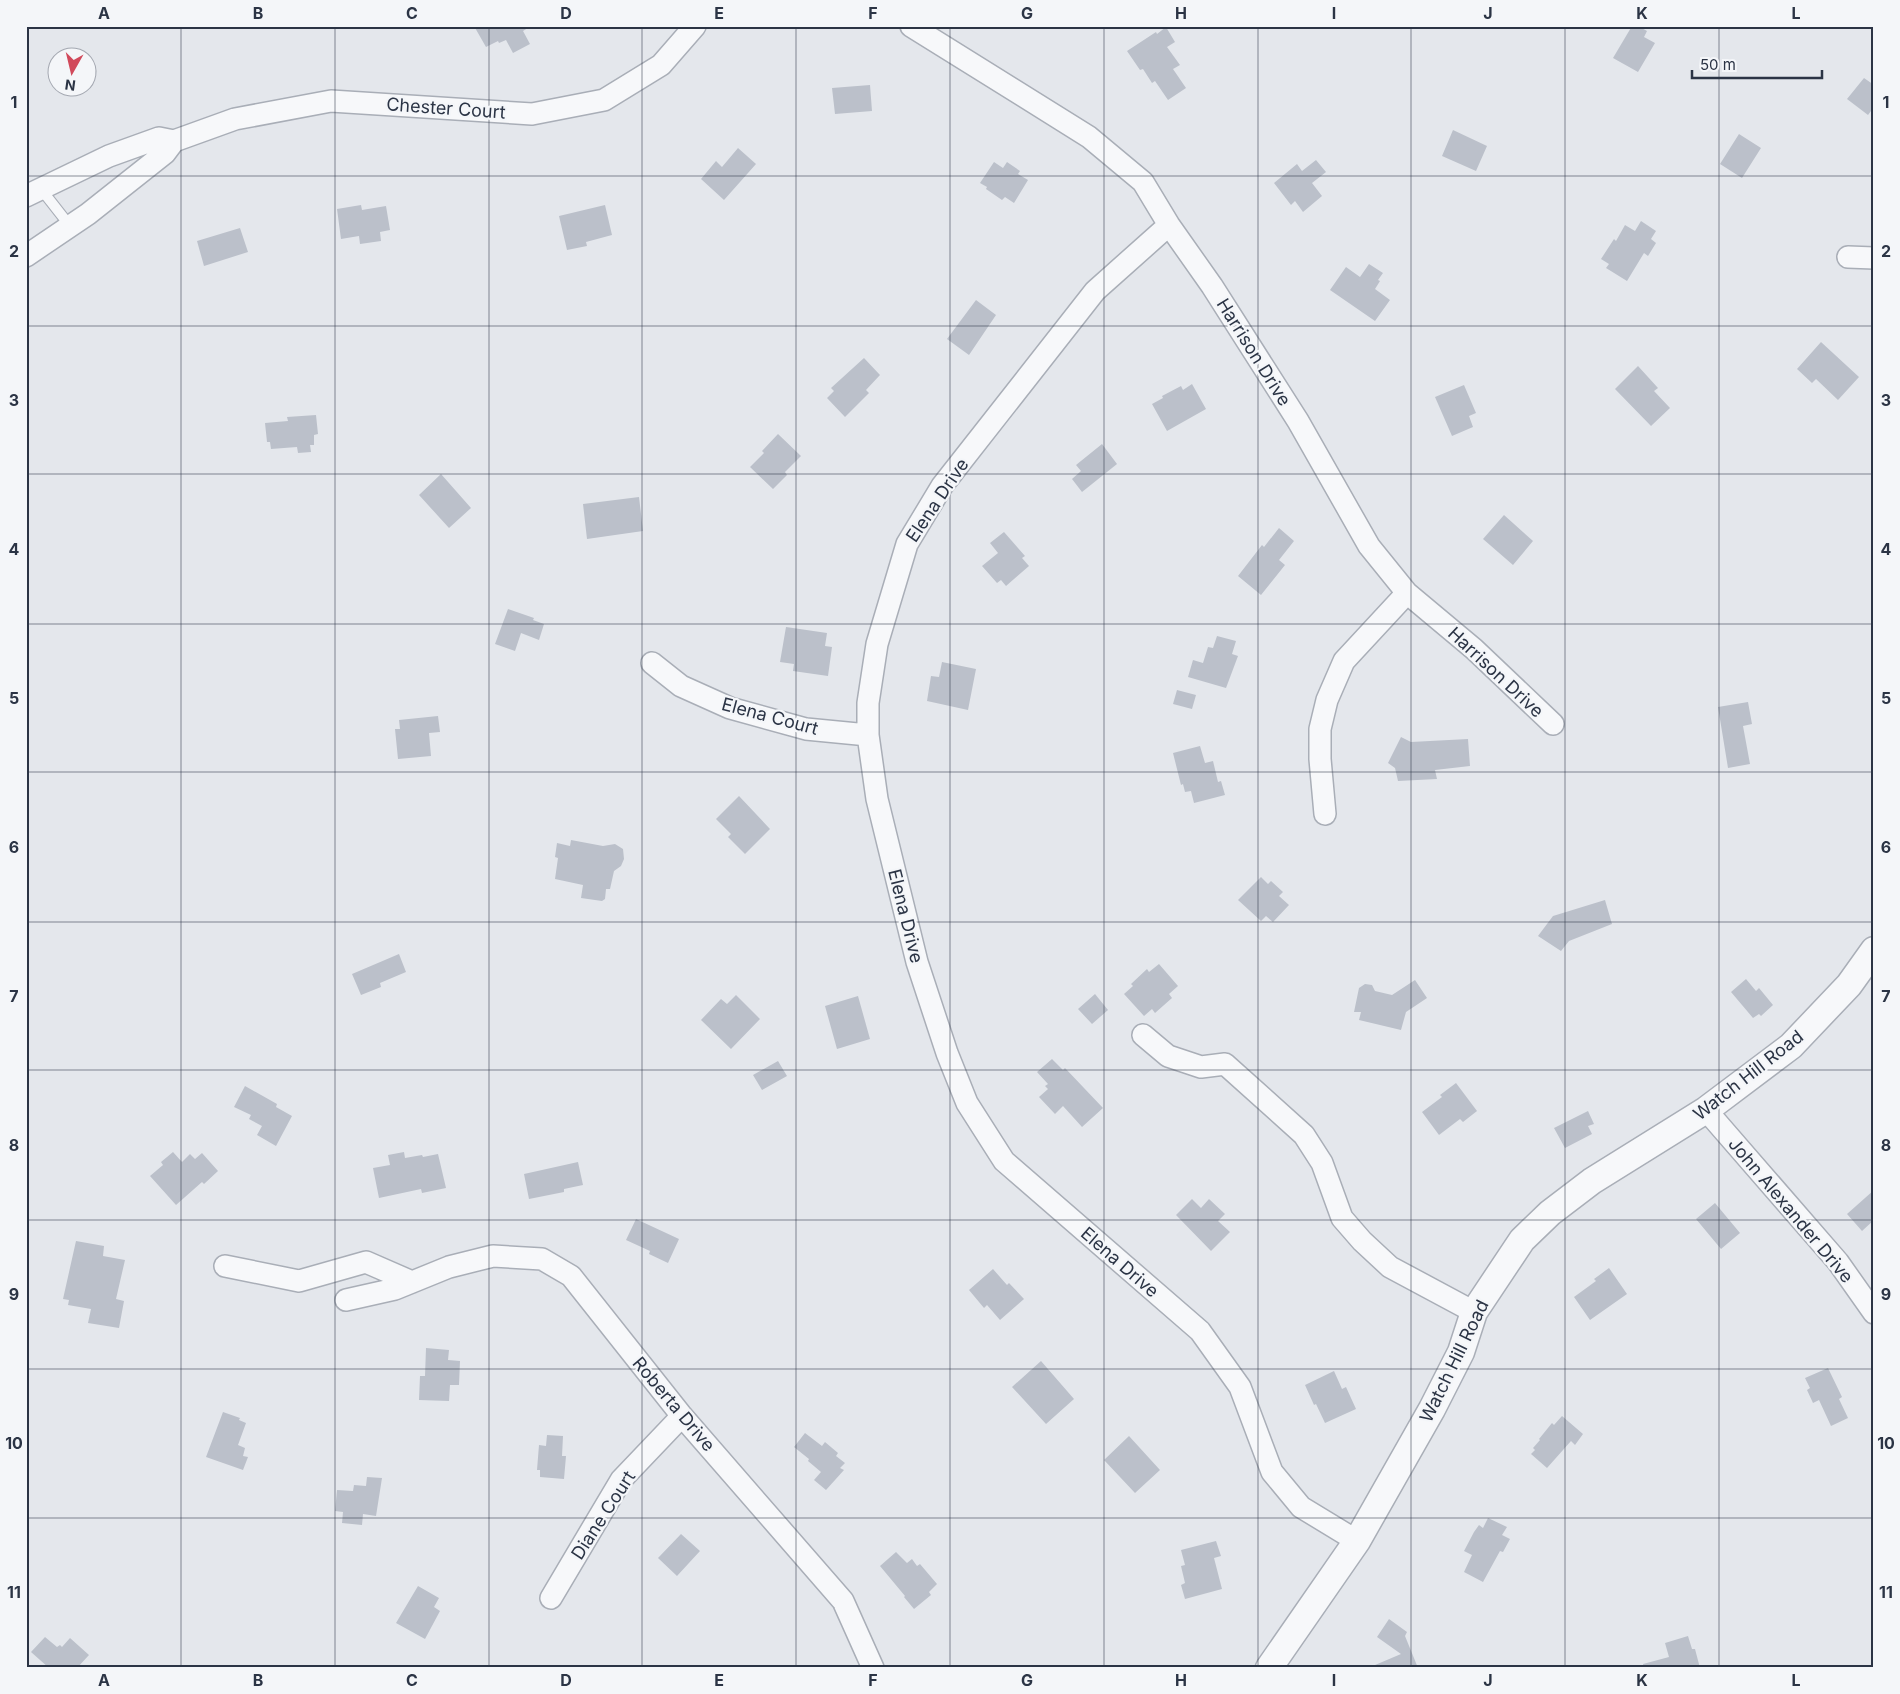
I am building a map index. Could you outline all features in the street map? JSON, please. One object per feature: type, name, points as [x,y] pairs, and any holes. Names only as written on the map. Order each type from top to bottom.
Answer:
[{"type":"street","name":"Chester Court","points":[[34,192],[109,156],[159,138],[174,141],[235,119],[330,101],[532,114],[604,100],[661,65],[695,26]]},
{"type":"street","name":"Harrison Drive","points":[[911,26],[1089,137],[1143,182],[1169,225],[1212,286],[1298,421],[1369,546],[1407,593],[1474,649],[1553,724]]},
{"type":"street","name":"Chester Court","points":[[29,249],[70,226],[165,153],[174,141]]},
{"type":"street","name":"Elena Drive","points":[[1169,225],[1096,291],[942,486],[906,544],[877,644],[868,703],[868,735],[877,799],[917,962],[947,1054],[967,1104],[1004,1161],[1200,1331],[1240,1386],[1272,1472],[1301,1507],[1358,1541]]},
{"type":"street","points":[[1848,257],[1874,258]]},
{"type":"street","points":[[1324,814],[1320,729],[1326,700],[1344,661],[1407,593]]},
{"type":"street","name":"Elena Court","points":[[652,663],[681,686],[730,708],[806,729],[868,735]]},
{"type":"street","name":"Watch Hill Road","points":[[1269,1668],[1358,1541],[1432,1409],[1461,1352],[1474,1312],[1522,1240],[1550,1212],[1592,1181],[1706,1110],[1791,1046],[1849,985],[1874,950]]},
{"type":"street","points":[[1143,1035],[1168,1056],[1201,1067],[1225,1064],[1304,1135],[1322,1163],[1342,1218],[1362,1241],[1390,1267],[1474,1312]]},
{"type":"street","name":"John Alexander Drive","points":[[1706,1110],[1838,1262],[1874,1313]]},
{"type":"street","name":"Roberta Drive","points":[[346,1300],[395,1289],[449,1267],[492,1256],[542,1258],[570,1276],[682,1416],[843,1601],[873,1668]]},
{"type":"street","points":[[225,1266],[299,1281],[366,1262],[412,1282]]},
{"type":"street","name":"Diane Court","points":[[551,1598],[621,1480],[682,1416]]},
{"type":"lane","points":[[34,192],[70,226]]},
{"type":"building","points":[[474,26],[531,26],[523,31],[530,44],[513,53],[506,40],[499,43],[498,41],[486,47]]},
{"type":"building","points":[[1632,26],[1638,26],[1647,31],[1644,37],[1655,43],[1638,72],[1613,58]]},
{"type":"building","points":[[1166,27],[1175,42],[1167,47],[1180,65],[1173,69],[1186,88],[1168,100],[1155,81],[1152,83],[1143,69],[1140,70],[1127,51]]},
{"type":"building","points":[[1864,78],[1874,85],[1874,107],[1868,115],[1847,99]]},
{"type":"building","points":[[870,85],[872,111],[835,114],[832,88]]},
{"type":"building","points":[[1453,130],[1487,146],[1476,171],[1442,156]]},
{"type":"building","points":[[1739,134],[1761,148],[1742,178],[1720,164]]},
{"type":"building","points":[[738,148],[756,164],[724,200],[701,179],[716,161],[722,167]]},
{"type":"building","points":[[1316,160],[1326,172],[1312,183],[1322,196],[1303,212],[1295,201],[1291,205],[1274,183],[1297,164],[1302,171]]},
{"type":"building","points":[[994,162],[1003,168],[1007,162],[1020,171],[1018,174],[1028,180],[1014,203],[1005,197],[1002,200],[980,183]]},
{"type":"building","points":[[361,205],[362,210],[386,206],[390,230],[380,232],[381,241],[360,244],[359,236],[341,239],[337,209]]},
{"type":"building","points":[[605,205],[612,235],[586,242],[587,246],[567,250],[559,216]]},
{"type":"building","points":[[1641,221],[1656,231],[1651,239],[1656,243],[1648,256],[1644,253],[1627,281],[1606,268],[1609,264],[1601,259],[1614,239],[1616,241],[1625,225],[1635,231]]},
{"type":"building","points":[[240,228],[248,252],[204,266],[197,241]]},
{"type":"building","points":[[1369,264],[1383,273],[1375,289],[1390,300],[1375,321],[1330,290],[1346,267],[1360,277]]},
{"type":"building","points":[[976,300],[996,315],[969,355],[947,339]]},
{"type":"building","points":[[1821,342],[1859,377],[1838,400],[1816,379],[1812,383],[1797,369]]},
{"type":"building","points":[[864,358],[880,375],[866,390],[869,393],[845,417],[827,398],[834,391],[831,388]]},
{"type":"building","points":[[1638,366],[1658,388],[1654,391],[1670,408],[1651,426],[1615,389]]},
{"type":"building","points":[[1192,384],[1206,409],[1167,431],[1152,404],[1163,398],[1162,396],[1181,386],[1183,390]]},
{"type":"building","points":[[1464,385],[1476,413],[1469,416],[1473,427],[1452,436],[1435,397]]},
{"type":"building","points":[[316,415],[318,434],[314,435],[314,445],[310,445],[311,452],[298,453],[297,447],[271,449],[270,442],[267,442],[265,423],[288,421],[287,417]]},
{"type":"building","points":[[778,434],[801,456],[785,472],[787,475],[773,489],[750,467],[764,453],[762,451]]},
{"type":"building","points":[[1102,444],[1117,464],[1082,492],[1072,479],[1081,471],[1076,465]]},
{"type":"building","points":[[441,474],[471,508],[449,528],[419,495]]},
{"type":"building","points":[[639,497],[643,531],[587,539],[583,504]]},
{"type":"building","points":[[1504,515],[1533,541],[1513,565],[1483,539]]},
{"type":"building","points":[[1279,528],[1294,541],[1279,560],[1285,565],[1261,595],[1238,576],[1262,545],[1264,547]]},
{"type":"building","points":[[1004,532],[1025,556],[1022,558],[1029,566],[1006,586],[1001,580],[997,583],[982,566],[998,553],[990,543]]},
{"type":"building","points":[[508,609],[534,618],[533,620],[544,624],[539,640],[521,633],[515,651],[495,644]]},
{"type":"building","points":[[786,627],[827,633],[825,646],[832,647],[828,676],[793,671],[794,664],[780,662]]},
{"type":"building","points":[[1217,636],[1236,641],[1232,654],[1238,656],[1226,688],[1188,677],[1193,660],[1203,663],[1208,647],[1213,648]]},
{"type":"building","points":[[942,662],[976,669],[968,710],[927,701],[931,676],[939,677]]},
{"type":"building","points":[[1177,690],[1196,695],[1192,709],[1173,704]]},
{"type":"building","points":[[1748,702],[1752,724],[1743,726],[1750,764],[1728,768],[1718,707]]},
{"type":"building","points":[[438,716],[440,732],[429,733],[431,756],[398,759],[395,729],[400,729],[399,720]]},
{"type":"building","points":[[1401,737],[1411,742],[1468,739],[1470,766],[1435,770],[1437,779],[1398,781],[1395,768],[1388,763]]},
{"type":"building","points":[[1200,746],[1205,763],[1213,761],[1218,782],[1221,781],[1225,795],[1194,803],[1191,791],[1185,792],[1183,784],[1181,785],[1173,753]]},
{"type":"building","points":[[739,796],[770,829],[745,854],[728,837],[731,834],[716,819]]},
{"type":"building","points":[[571,840],[603,846],[615,844],[623,849],[624,859],[621,866],[614,871],[610,889],[606,889],[605,899],[602,901],[581,898],[583,885],[555,879],[558,858],[555,857],[557,843],[570,846]]},
{"type":"building","points":[[1261,877],[1268,884],[1271,881],[1283,892],[1279,896],[1289,905],[1273,922],[1266,916],[1261,921],[1238,900]]},
{"type":"building","points":[[1605,900],[1612,924],[1569,941],[1561,951],[1538,936],[1553,916]]},
{"type":"building","points":[[399,954],[406,972],[380,983],[381,987],[361,995],[352,974]]},
{"type":"building","points":[[1159,964],[1178,986],[1169,994],[1172,998],[1155,1013],[1152,1009],[1144,1016],[1124,994],[1133,986],[1131,984],[1147,969],[1149,972]]},
{"type":"building","points":[[1746,979],[1756,991],[1759,988],[1773,1005],[1761,1016],[1759,1014],[1753,1018],[1731,992]]},
{"type":"building","points":[[1415,980],[1427,998],[1406,1012],[1401,1030],[1359,1020],[1361,1012],[1354,1012],[1359,988],[1365,984],[1372,985],[1375,991],[1392,995]]},
{"type":"building","points":[[1095,994],[1108,1010],[1092,1024],[1078,1009]]},
{"type":"building","points":[[736,995],[760,1019],[731,1049],[701,1020],[721,999],[727,1004]]},
{"type":"building","points":[[858,996],[870,1039],[837,1049],[825,1006]]},
{"type":"building","points":[[1052,1059],[1063,1070],[1065,1068],[1103,1108],[1082,1127],[1063,1106],[1055,1114],[1039,1097],[1048,1089],[1045,1086],[1048,1084],[1037,1072]]},
{"type":"building","points":[[778,1061],[787,1076],[762,1090],[753,1075]]},
{"type":"building","points":[[1456,1083],[1477,1111],[1463,1122],[1460,1119],[1439,1135],[1422,1112],[1442,1097],[1440,1095]]},
{"type":"building","points":[[245,1086],[277,1104],[276,1107],[292,1116],[276,1146],[257,1135],[262,1126],[249,1119],[251,1115],[234,1107]]},
{"type":"building","points":[[1588,1111],[1594,1124],[1588,1126],[1592,1134],[1565,1148],[1554,1128]]},
{"type":"building","points":[[173,1152],[182,1162],[190,1154],[195,1159],[202,1153],[218,1171],[204,1184],[202,1182],[176,1205],[150,1176],[163,1165],[161,1162]]},
{"type":"building","points":[[404,1152],[405,1158],[438,1154],[446,1188],[422,1193],[421,1189],[379,1198],[373,1168],[390,1165],[388,1155]]},
{"type":"building","points":[[578,1162],[583,1185],[564,1189],[564,1192],[529,1199],[524,1174]]},
{"type":"building","points":[[1874,1190],[1874,1220],[1862,1231],[1847,1214]]},
{"type":"building","points":[[1192,1199],[1201,1208],[1209,1199],[1225,1214],[1218,1221],[1230,1232],[1211,1251],[1176,1215]]},
{"type":"building","points":[[1715,1203],[1740,1233],[1721,1249],[1696,1219]]},
{"type":"building","points":[[636,1219],[679,1239],[668,1263],[649,1254],[650,1251],[626,1240]]},
{"type":"building","points":[[76,1241],[104,1246],[103,1256],[125,1260],[116,1299],[124,1301],[119,1328],[88,1323],[91,1309],[68,1305],[69,1300],[63,1299]]},
{"type":"building","points":[[1609,1268],[1627,1294],[1590,1320],[1574,1297],[1596,1281],[1594,1279]]},
{"type":"building","points":[[993,1269],[1007,1285],[1009,1283],[1024,1299],[1000,1320],[987,1305],[984,1308],[969,1290]]},
{"type":"building","points":[[426,1348],[449,1350],[448,1360],[460,1361],[459,1385],[450,1385],[449,1401],[419,1400],[420,1376],[425,1376]]},
{"type":"building","points":[[1041,1361],[1074,1399],[1046,1424],[1012,1387]]},
{"type":"building","points":[[1828,1368],[1842,1397],[1839,1399],[1848,1418],[1831,1426],[1819,1400],[1813,1403],[1807,1390],[1810,1388],[1805,1378]]},
{"type":"building","points":[[1334,1371],[1342,1389],[1346,1387],[1356,1409],[1325,1423],[1305,1385]]},
{"type":"building","points":[[223,1412],[240,1418],[239,1420],[246,1423],[238,1445],[245,1448],[243,1456],[248,1457],[243,1470],[206,1457]]},
{"type":"building","points":[[1562,1416],[1583,1434],[1575,1445],[1571,1441],[1547,1468],[1531,1454],[1535,1450],[1533,1448],[1539,1439],[1552,1423],[1554,1425]]},
{"type":"building","points":[[805,1433],[822,1446],[825,1442],[838,1453],[836,1456],[845,1463],[840,1468],[844,1470],[826,1490],[814,1480],[821,1472],[794,1447]]},
{"type":"building","points":[[547,1435],[563,1436],[562,1456],[566,1456],[564,1479],[540,1477],[540,1470],[537,1470],[539,1445],[546,1446]]},
{"type":"building","points":[[1129,1436],[1160,1470],[1135,1493],[1104,1460]]},
{"type":"building","points":[[367,1477],[382,1478],[376,1516],[363,1514],[362,1525],[342,1523],[343,1512],[335,1511],[337,1490],[353,1491],[354,1485],[366,1486]]},
{"type":"building","points":[[1488,1518],[1507,1527],[1502,1535],[1510,1539],[1503,1552],[1500,1551],[1483,1582],[1464,1572],[1472,1555],[1464,1551],[1479,1525],[1483,1528]]},
{"type":"building","points":[[681,1534],[700,1551],[677,1576],[658,1558]]},
{"type":"building","points":[[1216,1541],[1221,1556],[1214,1558],[1222,1589],[1185,1599],[1181,1585],[1185,1583],[1181,1566],[1185,1565],[1181,1550]]},
{"type":"building","points":[[896,1552],[907,1563],[912,1559],[917,1566],[920,1564],[937,1584],[929,1592],[931,1595],[914,1609],[880,1566]]},
{"type":"building","points":[[418,1586],[439,1598],[434,1607],[440,1611],[425,1639],[396,1623]]},
{"type":"building","points":[[1389,1619],[1407,1632],[1405,1636],[1418,1668],[1368,1668],[1401,1654],[1377,1637]]},
{"type":"building","points":[[1688,1636],[1692,1649],[1695,1649],[1700,1668],[1644,1668],[1643,1664],[1669,1657],[1665,1643]]},
{"type":"building","points":[[45,1637],[57,1647],[60,1645],[62,1647],[70,1638],[89,1655],[77,1668],[49,1668],[31,1652]]}]
